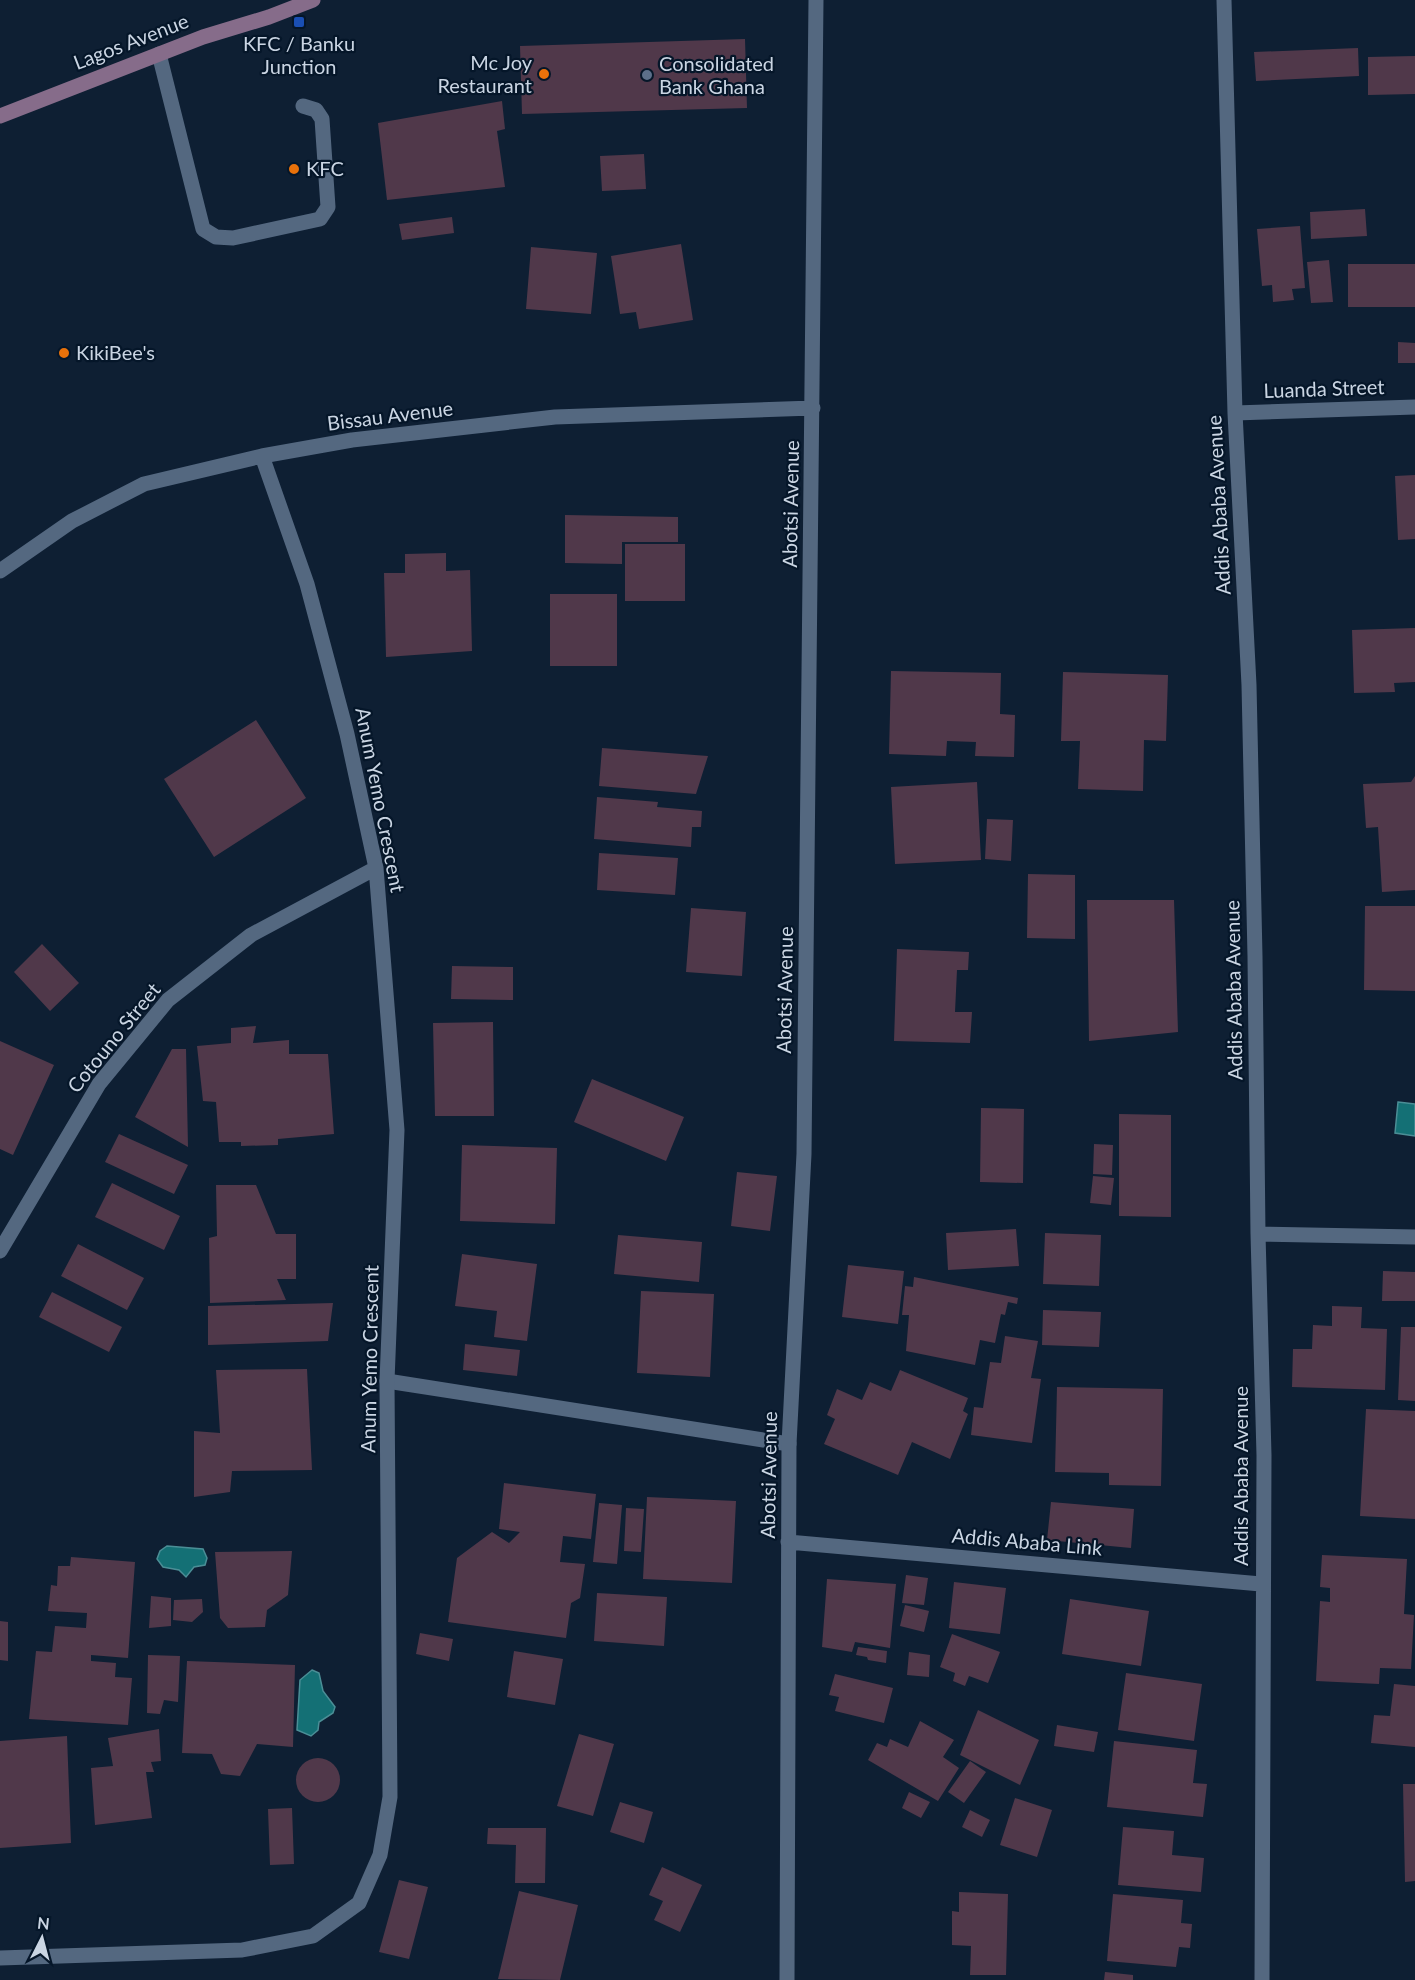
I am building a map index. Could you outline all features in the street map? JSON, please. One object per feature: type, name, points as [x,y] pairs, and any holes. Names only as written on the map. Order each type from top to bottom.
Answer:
[{"type":"street","name":"Lagos Avenue","points":[[0,116],[159,54],[313,0]]},
{"type":"street","name":"Abotsi Avenue","points":[[787,1980],[789,1444],[804,1154],[816,0]]},
{"type":"street","name":"Addis Ababa Avenue","points":[[1224,0],[1235,413],[1249,685],[1264,1455],[1261,1584],[1262,1980]]},
{"type":"street","points":[[159,54],[203,230],[216,237],[233,238],[320,219],[328,207],[322,119],[316,111],[303,106]]},
{"type":"street","name":"Luanda Street","points":[[1235,413],[1415,407]]},
{"type":"street","name":"Bissau Avenue","points":[[1,567],[72,521],[144,484],[262,456],[352,440],[555,417],[813,408]]},
{"type":"street","name":"Anum Yemo Crescent","points":[[0,1958],[242,1950],[313,1936],[359,1903],[380,1855],[390,1797],[387,1381],[397,1130],[376,868],[347,734],[307,585],[262,456]]},
{"type":"street","name":"Cotouno Street","points":[[0,1251],[99,1084],[168,1000],[251,936],[376,868]]},
{"type":"street","points":[[1258,1234],[1415,1237]]},
{"type":"street","points":[[387,1381],[789,1444]]},
{"type":"street","name":"Addis Ababa Link","points":[[788,1542],[1261,1584]]},
{"type":"shaded area","points":[[1398,1102],[1415,1104],[1415,1136],[1395,1133]]},
{"type":"shaded area","points":[[167,1546],[203,1549],[207,1558],[205,1565],[194,1567],[186,1577],[179,1570],[163,1567],[157,1559],[160,1551]]},
{"type":"shaded area","points":[[312,1670],[319,1673],[323,1691],[335,1707],[333,1713],[319,1722],[318,1730],[311,1736],[297,1730],[300,1680]]},
{"type":"building","points":[[745,39],[747,108],[522,114],[520,46]]},
{"type":"building","points":[[1358,48],[1359,76],[1256,81],[1254,52]]},
{"type":"building","points":[[1415,56],[1415,94],[1368,95],[1368,57]]},
{"type":"building","points":[[502,101],[505,129],[497,131],[505,187],[387,200],[378,123]]},
{"type":"building","points":[[644,154],[646,189],[602,191],[600,156]]},
{"type":"building","points":[[1365,209],[1367,236],[1311,239],[1310,212]]},
{"type":"building","points":[[452,217],[454,233],[402,240],[399,224]]},
{"type":"building","points":[[1300,226],[1305,288],[1292,289],[1294,300],[1273,302],[1272,285],[1262,286],[1257,229]]},
{"type":"building","points":[[681,244],[693,320],[639,329],[636,312],[620,314],[611,256]]},
{"type":"building","points":[[531,247],[597,253],[591,314],[526,309]]},
{"type":"building","points":[[1329,260],[1333,302],[1311,303],[1307,262]]},
{"type":"building","points":[[1348,264],[1415,264],[1415,307],[1348,307]]},
{"type":"building","points":[[1398,342],[1415,343],[1415,363],[1398,363]]},
{"type":"building","points":[[1415,475],[1415,539],[1398,540],[1395,476]]},
{"type":"building","points":[[565,515],[678,517],[678,542],[622,542],[622,564],[565,563]]},
{"type":"building","points":[[625,544],[685,544],[685,601],[625,601]]},
{"type":"building","points":[[446,553],[446,571],[470,570],[472,651],[386,657],[384,573],[405,573],[405,554]]},
{"type":"building","points":[[550,594],[617,594],[617,666],[550,666]]},
{"type":"building","points":[[1415,628],[1415,682],[1394,683],[1395,692],[1354,693],[1352,630]]},
{"type":"building","points":[[891,671],[1001,673],[1000,714],[1015,715],[1014,757],[975,756],[976,742],[947,741],[946,756],[889,754]]},
{"type":"building","points":[[1063,672],[1168,675],[1166,741],[1144,740],[1143,791],[1078,789],[1080,741],[1061,741]]},
{"type":"building","points":[[256,720],[306,798],[214,857],[164,779]]},
{"type":"building","points":[[602,748],[708,756],[696,794],[599,786]]},
{"type":"building","points":[[1415,776],[1415,890],[1382,892],[1378,827],[1366,828],[1363,784],[1411,782]]},
{"type":"building","points":[[977,782],[981,860],[895,864],[891,787]]},
{"type":"building","points":[[597,797],[658,802],[657,807],[702,811],[701,827],[692,827],[691,847],[594,839]]},
{"type":"building","points":[[987,819],[1013,820],[1011,861],[985,859]]},
{"type":"building","points":[[599,853],[678,858],[675,895],[597,890]]},
{"type":"building","points":[[1028,874],[1075,875],[1075,939],[1027,938]]},
{"type":"building","points":[[1087,900],[1174,900],[1178,1032],[1089,1041]]},
{"type":"building","points":[[1365,906],[1415,906],[1415,991],[1364,990]]},
{"type":"building","points":[[691,908],[746,912],[742,976],[686,972]]},
{"type":"building","points":[[42,944],[79,983],[50,1011],[14,972]]},
{"type":"building","points":[[897,949],[969,952],[968,970],[957,970],[955,1012],[972,1012],[970,1043],[894,1041]]},
{"type":"building","points":[[452,966],[513,967],[513,1000],[451,999]]},
{"type":"building","points":[[493,1022],[494,1116],[435,1116],[433,1023]]},
{"type":"building","points":[[256,1026],[253,1043],[289,1040],[289,1054],[328,1054],[334,1134],[278,1139],[278,1145],[241,1146],[241,1142],[219,1142],[216,1102],[203,1101],[197,1046],[231,1043],[231,1028]]},
{"type":"building","points":[[0,1041],[54,1065],[13,1155],[0,1149]]},
{"type":"building","points":[[172,1049],[186,1049],[188,1147],[135,1117]]},
{"type":"building","points":[[592,1079],[684,1117],[666,1161],[574,1122]]},
{"type":"building","points":[[981,1108],[1024,1109],[1023,1183],[980,1182]]},
{"type":"building","points":[[1119,1114],[1171,1115],[1171,1217],[1119,1216]]},
{"type":"building","points":[[119,1134],[188,1165],[174,1194],[105,1162]]},
{"type":"building","points":[[1094,1144],[1113,1145],[1112,1175],[1093,1174]]},
{"type":"building","points":[[462,1145],[557,1148],[555,1224],[460,1221]]},
{"type":"building","points":[[737,1172],[777,1176],[770,1231],[731,1226]]},
{"type":"building","points":[[1093,1176],[1114,1178],[1111,1205],[1090,1203]]},
{"type":"building","points":[[112,1183],[180,1216],[164,1250],[95,1217]]},
{"type":"building","points":[[216,1185],[256,1185],[276,1234],[296,1234],[296,1279],[277,1279],[286,1300],[210,1303],[209,1238],[217,1236]]},
{"type":"building","points":[[1016,1229],[1019,1266],[948,1270],[946,1233]]},
{"type":"building","points":[[1045,1233],[1101,1235],[1099,1286],[1043,1284]]},
{"type":"building","points":[[618,1235],[702,1242],[699,1282],[614,1274]]},
{"type":"building","points":[[78,1244],[144,1278],[127,1310],[61,1276]]},
{"type":"building","points":[[462,1254],[537,1264],[527,1341],[494,1337],[497,1311],[455,1306]]},
{"type":"building","points":[[848,1265],[904,1271],[898,1324],[842,1317]]},
{"type":"building","points":[[1383,1271],[1415,1272],[1415,1301],[1382,1301]]},
{"type":"building","points":[[914,1277],[1018,1298],[1017,1304],[1008,1302],[1005,1315],[1001,1314],[995,1343],[980,1340],[975,1365],[906,1351],[909,1315],[902,1315],[905,1286],[913,1287]]},
{"type":"building","points":[[641,1291],[714,1294],[710,1377],[637,1373]]},
{"type":"building","points":[[52,1292],[122,1327],[109,1352],[39,1317]]},
{"type":"building","points":[[333,1303],[328,1341],[208,1345],[208,1306]]},
{"type":"building","points":[[1332,1306],[1362,1307],[1361,1328],[1387,1329],[1385,1390],[1292,1387],[1293,1349],[1312,1349],[1313,1325],[1332,1326]]},
{"type":"building","points":[[1043,1310],[1101,1312],[1099,1347],[1042,1345]]},
{"type":"building","points":[[1401,1327],[1415,1327],[1415,1401],[1398,1400]]},
{"type":"building","points":[[1005,1336],[1038,1341],[1031,1378],[1041,1379],[1032,1443],[971,1435],[974,1407],[983,1408],[990,1362],[1001,1363]]},
{"type":"building","points":[[465,1344],[520,1350],[517,1376],[463,1370]]},
{"type":"building","points":[[307,1369],[312,1470],[232,1471],[230,1492],[194,1497],[194,1431],[220,1433],[216,1370]]},
{"type":"building","points":[[900,1370],[968,1398],[963,1411],[968,1414],[950,1459],[912,1442],[898,1475],[824,1444],[835,1419],[827,1415],[837,1389],[862,1400],[870,1382],[891,1391]]},
{"type":"building","points":[[1057,1387],[1163,1389],[1161,1486],[1109,1485],[1109,1473],[1055,1472]]},
{"type":"building","points":[[1366,1409],[1415,1411],[1415,1519],[1360,1516]]},
{"type":"building","points":[[504,1483],[596,1494],[591,1539],[563,1536],[560,1562],[585,1564],[580,1598],[571,1603],[566,1638],[448,1622],[457,1558],[492,1532],[509,1543],[520,1532],[499,1529]]},
{"type":"building","points":[[647,1497],[736,1501],[732,1583],[643,1579]]},
{"type":"building","points":[[1051,1502],[1134,1509],[1131,1548],[1047,1540]]},
{"type":"building","points":[[599,1503],[622,1505],[617,1564],[593,1562]]},
{"type":"building","points":[[626,1508],[644,1509],[641,1552],[624,1551]]},
{"type":"building","points":[[292,1551],[288,1595],[267,1610],[265,1627],[228,1628],[220,1618],[215,1552]]},
{"type":"building","points":[[1322,1555],[1407,1559],[1404,1614],[1414,1615],[1411,1669],[1380,1668],[1379,1684],[1316,1681],[1320,1601],[1330,1602],[1330,1588],[1320,1587]]},
{"type":"building","points":[[71,1557],[135,1562],[128,1658],[91,1655],[91,1661],[116,1663],[115,1677],[132,1678],[128,1725],[29,1719],[36,1651],[52,1652],[55,1626],[86,1628],[87,1613],[48,1611],[51,1585],[57,1586],[58,1566],[70,1566]]},
{"type":"building","points":[[906,1575],[928,1578],[924,1605],[902,1603]]},
{"type":"building","points":[[827,1579],[896,1584],[890,1648],[855,1642],[852,1652],[822,1647]]},
{"type":"building","points":[[954,1582],[1006,1588],[1000,1634],[949,1628]]},
{"type":"building","points":[[597,1593],[667,1597],[664,1646],[594,1641]]},
{"type":"building","points":[[151,1596],[171,1598],[171,1626],[149,1628]]},
{"type":"building","points":[[202,1599],[203,1612],[192,1622],[173,1620],[174,1600]]},
{"type":"building","points":[[1070,1599],[1149,1611],[1141,1666],[1062,1654]]},
{"type":"building","points":[[905,1605],[929,1611],[924,1632],[900,1626]]},
{"type":"building","points":[[0,1621],[8,1622],[8,1661],[0,1660]]},
{"type":"building","points":[[420,1633],[453,1639],[449,1661],[416,1654]]},
{"type":"building","points":[[952,1634],[1000,1652],[988,1683],[969,1676],[965,1686],[953,1681],[955,1673],[940,1667]]},
{"type":"building","points":[[858,1647],[887,1651],[886,1663],[856,1655]]},
{"type":"building","points":[[514,1651],[563,1659],[555,1705],[507,1697]]},
{"type":"building","points":[[909,1652],[930,1655],[929,1677],[907,1675]]},
{"type":"building","points":[[148,1655],[180,1656],[178,1702],[164,1700],[160,1714],[147,1713]]},
{"type":"building","points":[[187,1661],[295,1665],[293,1747],[257,1744],[240,1776],[221,1774],[212,1754],[182,1753]]},
{"type":"building","points":[[1126,1673],[1202,1684],[1194,1741],[1118,1730]]},
{"type":"building","points":[[835,1674],[893,1688],[884,1723],[835,1711],[839,1697],[829,1695]]},
{"type":"building","points":[[1394,1684],[1415,1686],[1415,1747],[1371,1743],[1374,1715],[1390,1716]]},
{"type":"building","points":[[978,1710],[1039,1740],[1020,1785],[960,1755]]},
{"type":"building","points":[[920,1721],[954,1740],[943,1757],[959,1768],[938,1801],[868,1760],[877,1743],[887,1747],[890,1739],[908,1747]]},
{"type":"building","points":[[1057,1725],[1098,1732],[1094,1752],[1054,1746]]},
{"type":"building","points":[[159,1729],[161,1761],[151,1762],[154,1772],[146,1772],[152,1818],[95,1825],[91,1768],[113,1766],[108,1738]]},
{"type":"building","points":[[579,1734],[614,1744],[593,1816],[557,1806]]},
{"type":"building","points":[[67,1736],[71,1843],[0,1848],[0,1741]]},
{"type":"building","points":[[1114,1741],[1197,1750],[1193,1783],[1207,1784],[1203,1817],[1107,1807]]},
{"type":"building","points":[[318,1758],[327,1759],[334,1764],[339,1771],[339,1789],[334,1796],[327,1801],[318,1802],[309,1801],[302,1796],[297,1789],[296,1780],[297,1771],[302,1764],[309,1759]]},
{"type":"building","points":[[970,1761],[986,1772],[964,1803],[948,1792]]},
{"type":"building","points":[[1403,1784],[1415,1784],[1415,1881],[1405,1882]]},
{"type":"building","points":[[909,1792],[930,1802],[921,1818],[902,1808]]},
{"type":"building","points":[[1015,1798],[1052,1810],[1037,1857],[1000,1845]]},
{"type":"building","points":[[620,1802],[653,1812],[644,1843],[610,1832]]},
{"type":"building","points":[[292,1808],[294,1864],[270,1865],[268,1809]]},
{"type":"building","points":[[970,1810],[990,1820],[982,1837],[962,1827]]},
{"type":"building","points":[[1123,1827],[1174,1831],[1172,1855],[1204,1858],[1201,1892],[1118,1885]]},
{"type":"building","points":[[488,1828],[546,1828],[545,1883],[515,1883],[516,1845],[487,1844]]},
{"type":"building","points":[[662,1867],[702,1885],[680,1932],[654,1920],[663,1901],[649,1895]]},
{"type":"building","points":[[399,1880],[428,1887],[409,1959],[379,1952]]},
{"type":"building","points":[[519,1891],[578,1905],[560,1980],[498,1979]]},
{"type":"building","points":[[959,1892],[1008,1894],[1006,1975],[970,1975],[971,1946],[952,1945],[952,1911],[959,1912]]},
{"type":"building","points":[[1113,1894],[1183,1900],[1181,1923],[1192,1924],[1190,1948],[1179,1947],[1176,1967],[1107,1961]]},
{"type":"building","points":[[1105,1972],[1133,1975],[1133,1980],[1104,1980]]},
{"type":"place","name":"KFC / Banku Junction","points":[[299,22]]},
{"type":"place","name":"Mc Joy Restaurant","points":[[544,74]]},
{"type":"place","name":"Consolidated Bank Ghana","points":[[647,75]]},
{"type":"place","name":"KFC","points":[[294,169]]},
{"type":"place","name":"KikiBee's","points":[[64,353]]}]
